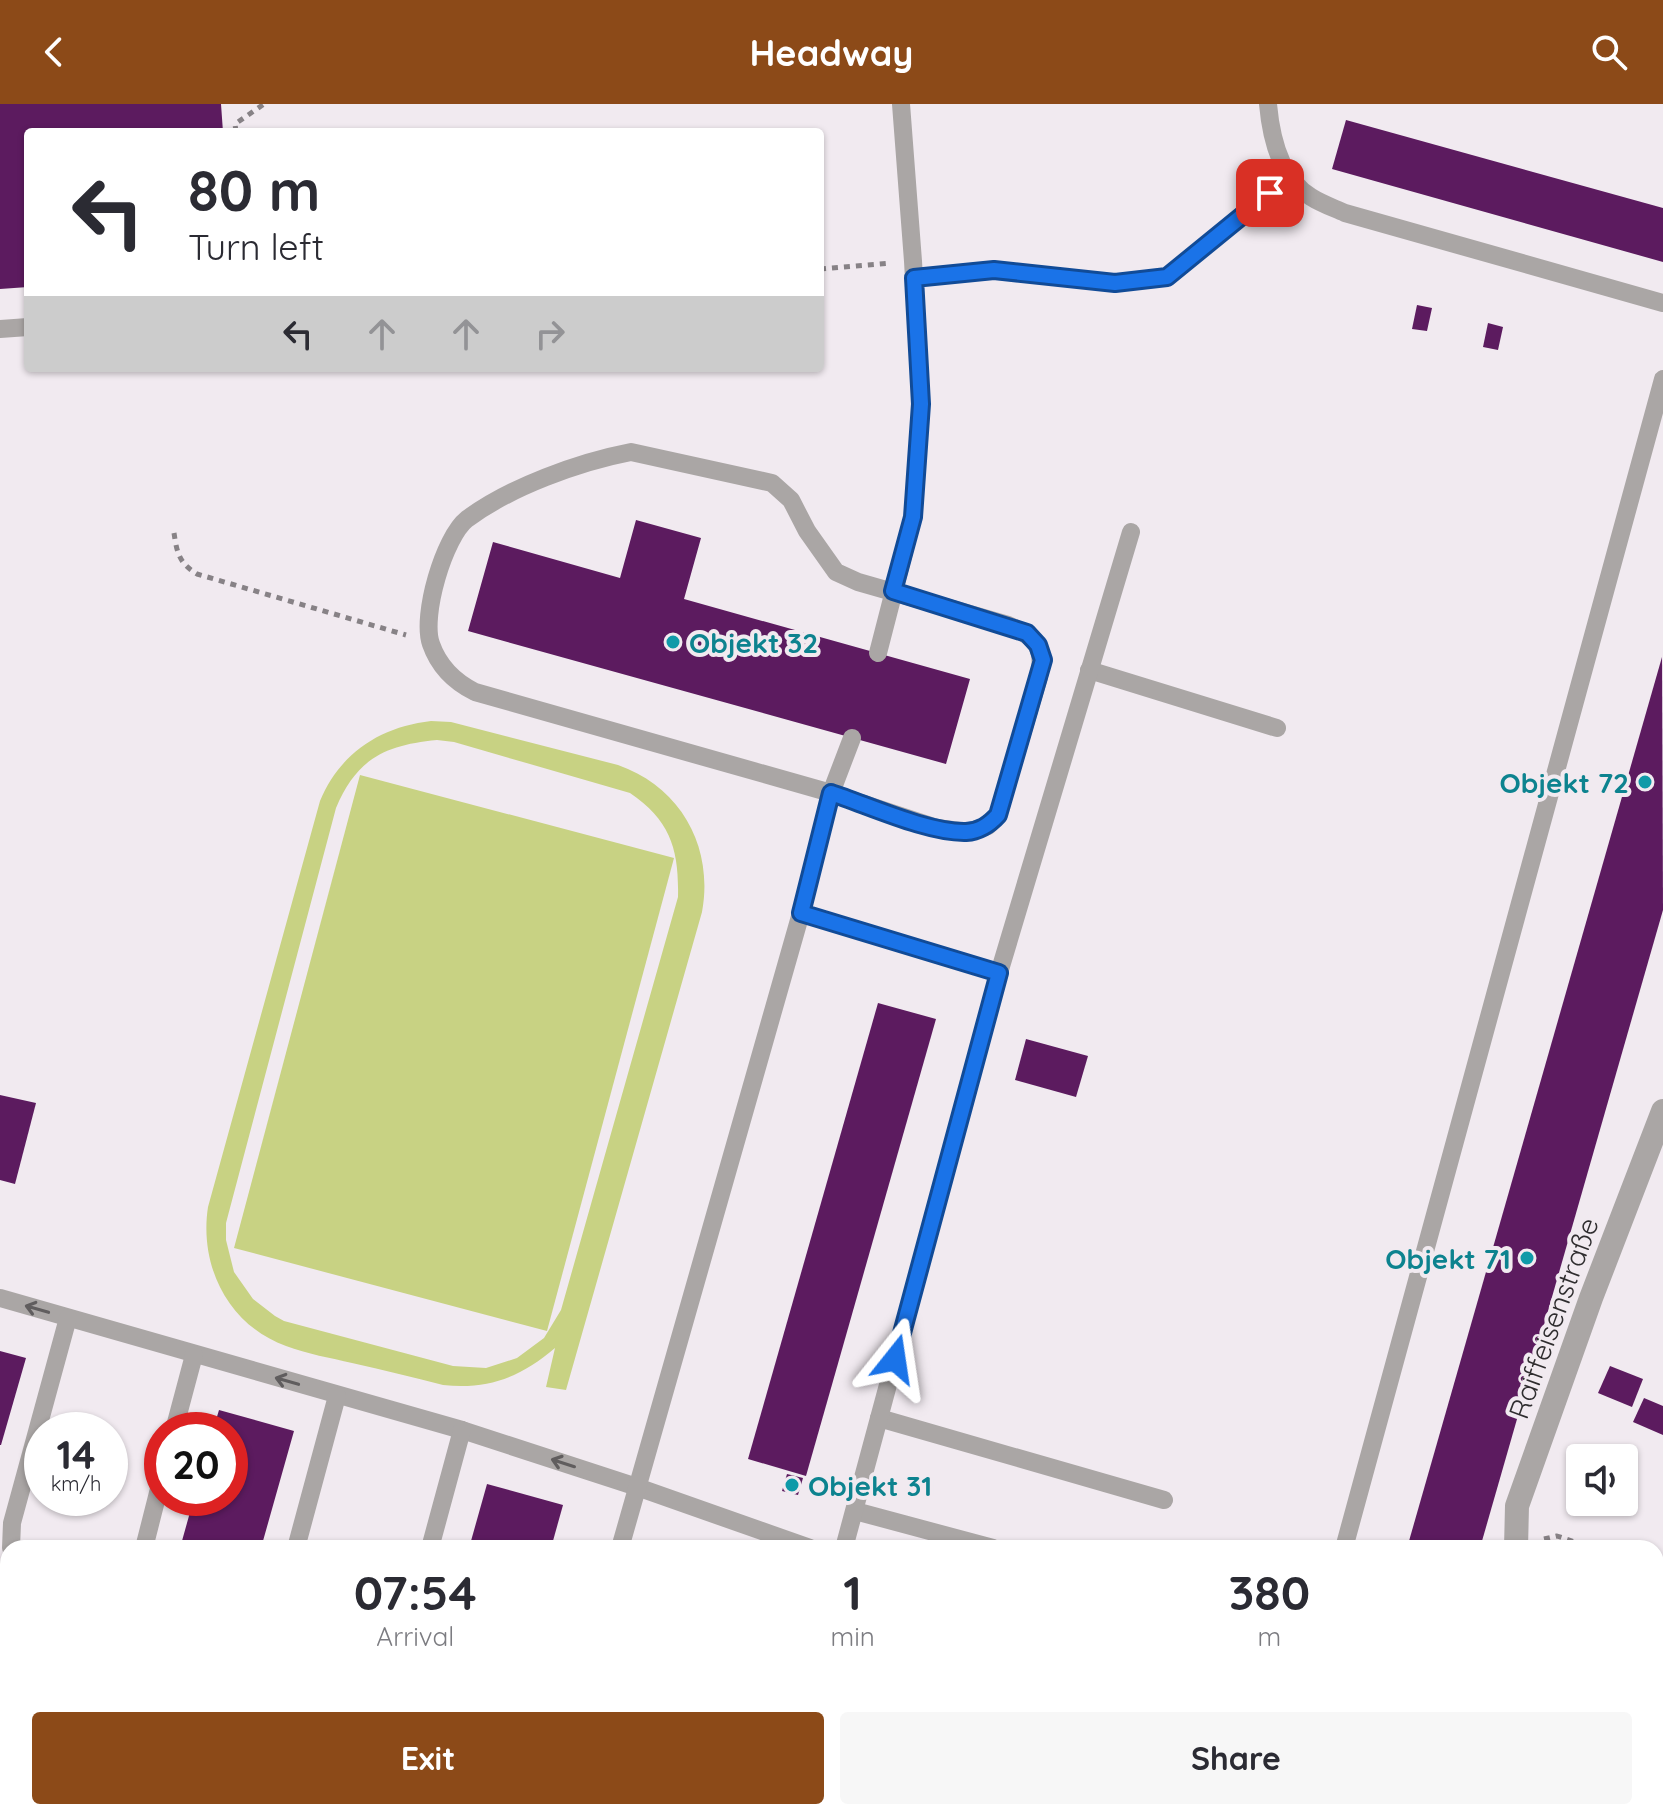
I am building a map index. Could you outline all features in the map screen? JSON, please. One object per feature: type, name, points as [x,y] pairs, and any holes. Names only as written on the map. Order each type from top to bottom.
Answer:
[{"type":"street","name":"Raiffeisenstraße","points":[[1516,1540],[1517,1506],[1591,1298],[1663,1111]]},
{"type":"lane","points":[[878,653],[913,517],[921,404],[901,104]]},
{"type":"lane","points":[[1268,104],[1274,147],[1290,176],[1309,196],[1345,213],[1663,303]]},
{"type":"lane","points":[[914,270],[994,270],[1115,283],[1167,277],[1290,176]]},
{"type":"lane","points":[[0,329],[24,327]]},
{"type":"lane","points":[[1346,1540],[1663,379]]},
{"type":"lane","points":[[631,452],[772,483],[791,500],[807,531],[836,572],[858,582],[893,591],[1008,625],[1027,633],[1038,645],[1043,660],[1039,677],[998,815],[988,826],[967,832],[937,828],[831,793],[475,692],[457,683],[442,666],[430,642],[430,613],[437,580],[449,541],[465,521],[500,498],[591,459],[631,452]]},
{"type":"lane","points":[[846,1540],[999,973],[1131,532]]},
{"type":"lane","points":[[1089,670],[1277,728]]},
{"type":"lane","points":[[622,1540],[801,913],[831,793],[852,738]]},
{"type":"lane","points":[[801,913],[999,973]]},
{"type":"lane","points":[[0,1298],[462,1430],[787,1540]]},
{"type":"lane","points":[[11,1540],[12,1523],[68,1318]]},
{"type":"lane","points":[[179,1412],[194,1355]]},
{"type":"lane","points":[[298,1540],[337,1396]]},
{"type":"lane","points":[[879,1418],[1164,1500]]},
{"type":"lane","points":[[432,1540],[462,1430]]},
{"type":"lane","points":[[855,1511],[963,1540]]},
{"type":"lane","points":[[146,1540],[152,1516]]},
{"type":"path","points":[[236,128],[235,124],[264,104]]},
{"type":"path","points":[[824,269],[914,270]]},
{"type":"path","points":[[174,533],[178,556],[185,567],[197,574],[430,642]]},
{"type":"path","points":[[1541,1540],[1557,1536],[1569,1540]]},
{"type":"green space","points":[[451,722],[618,765],[640,775],[659,788],[688,822],[703,865],[702,912],[566,1390],[546,1387],[555,1348],[516,1374],[489,1383],[459,1386],[443,1385],[286,1346],[248,1324],[233,1308],[213,1271],[208,1251],[208,1207],[320,801],[328,784],[350,756],[379,736],[412,724]],"holes":[[[419,742],[454,742],[630,793],[655,814],[670,838],[678,880],[678,897],[561,1310],[544,1338],[517,1358],[486,1368],[453,1366],[284,1321],[253,1299],[234,1272],[226,1240],[226,1223],[336,808],[353,777],[375,757]]]},
{"type":"green space","points":[[360,775],[674,858],[547,1331],[234,1248]]},
{"type":"building","points":[[0,104],[221,104],[223,128],[24,128],[24,287],[0,289]]},
{"type":"building","points":[[1346,120],[1663,208],[1663,262],[1332,169]]},
{"type":"building","points":[[1417,305],[1432,308],[1427,331],[1412,329]]},
{"type":"building","points":[[1488,323],[1503,327],[1498,350],[1483,347]]},
{"type":"building","name":"Objekt 32","points":[[636,520],[701,538],[684,599],[970,679],[946,764],[468,631],[493,542],[620,578]]},
{"type":"building","name":"Objekt 71","points":[[1662,657],[1663,910],[1482,1540],[1409,1540]]},
{"type":"building","points":[[878,1003],[936,1019],[806,1476],[748,1459]]},
{"type":"building","points":[[1026,1039],[1088,1056],[1076,1097],[1015,1080]]},
{"type":"building","points":[[0,1095],[36,1103],[15,1184],[0,1180]]},
{"type":"building","points":[[0,1351],[26,1358],[1,1445],[0,1445]]},
{"type":"building","points":[[1610,1366],[1643,1379],[1632,1407],[1598,1393]]},
{"type":"building","points":[[1644,1398],[1663,1406],[1663,1435],[1633,1422]]},
{"type":"building","points":[[248,1418],[294,1431],[263,1540],[182,1540],[189,1516],[248,1516]]},
{"type":"building","name":"Objekt 31","points":[[787,1474],[803,1478],[798,1495],[782,1491]]},
{"type":"building","points":[[487,1484],[563,1505],[553,1540],[471,1540]]},
{"type":"place","name":"Objekt 32","points":[[673,642]]},
{"type":"place","name":"Objekt 72","points":[[1645,782]]},
{"type":"place","name":"Objekt 71","points":[[1527,1258]]},
{"type":"place","name":"Objekt 31","points":[[792,1485]]},
{"type":"route","points":[[895,1359],[999,973],[801,913],[831,793],[937,828],[967,832],[988,826],[998,815],[1043,660],[1038,645],[1027,633],[893,591],[913,517],[921,404],[914,278],[994,270],[1115,283],[1167,277],[1270,193]]}]
